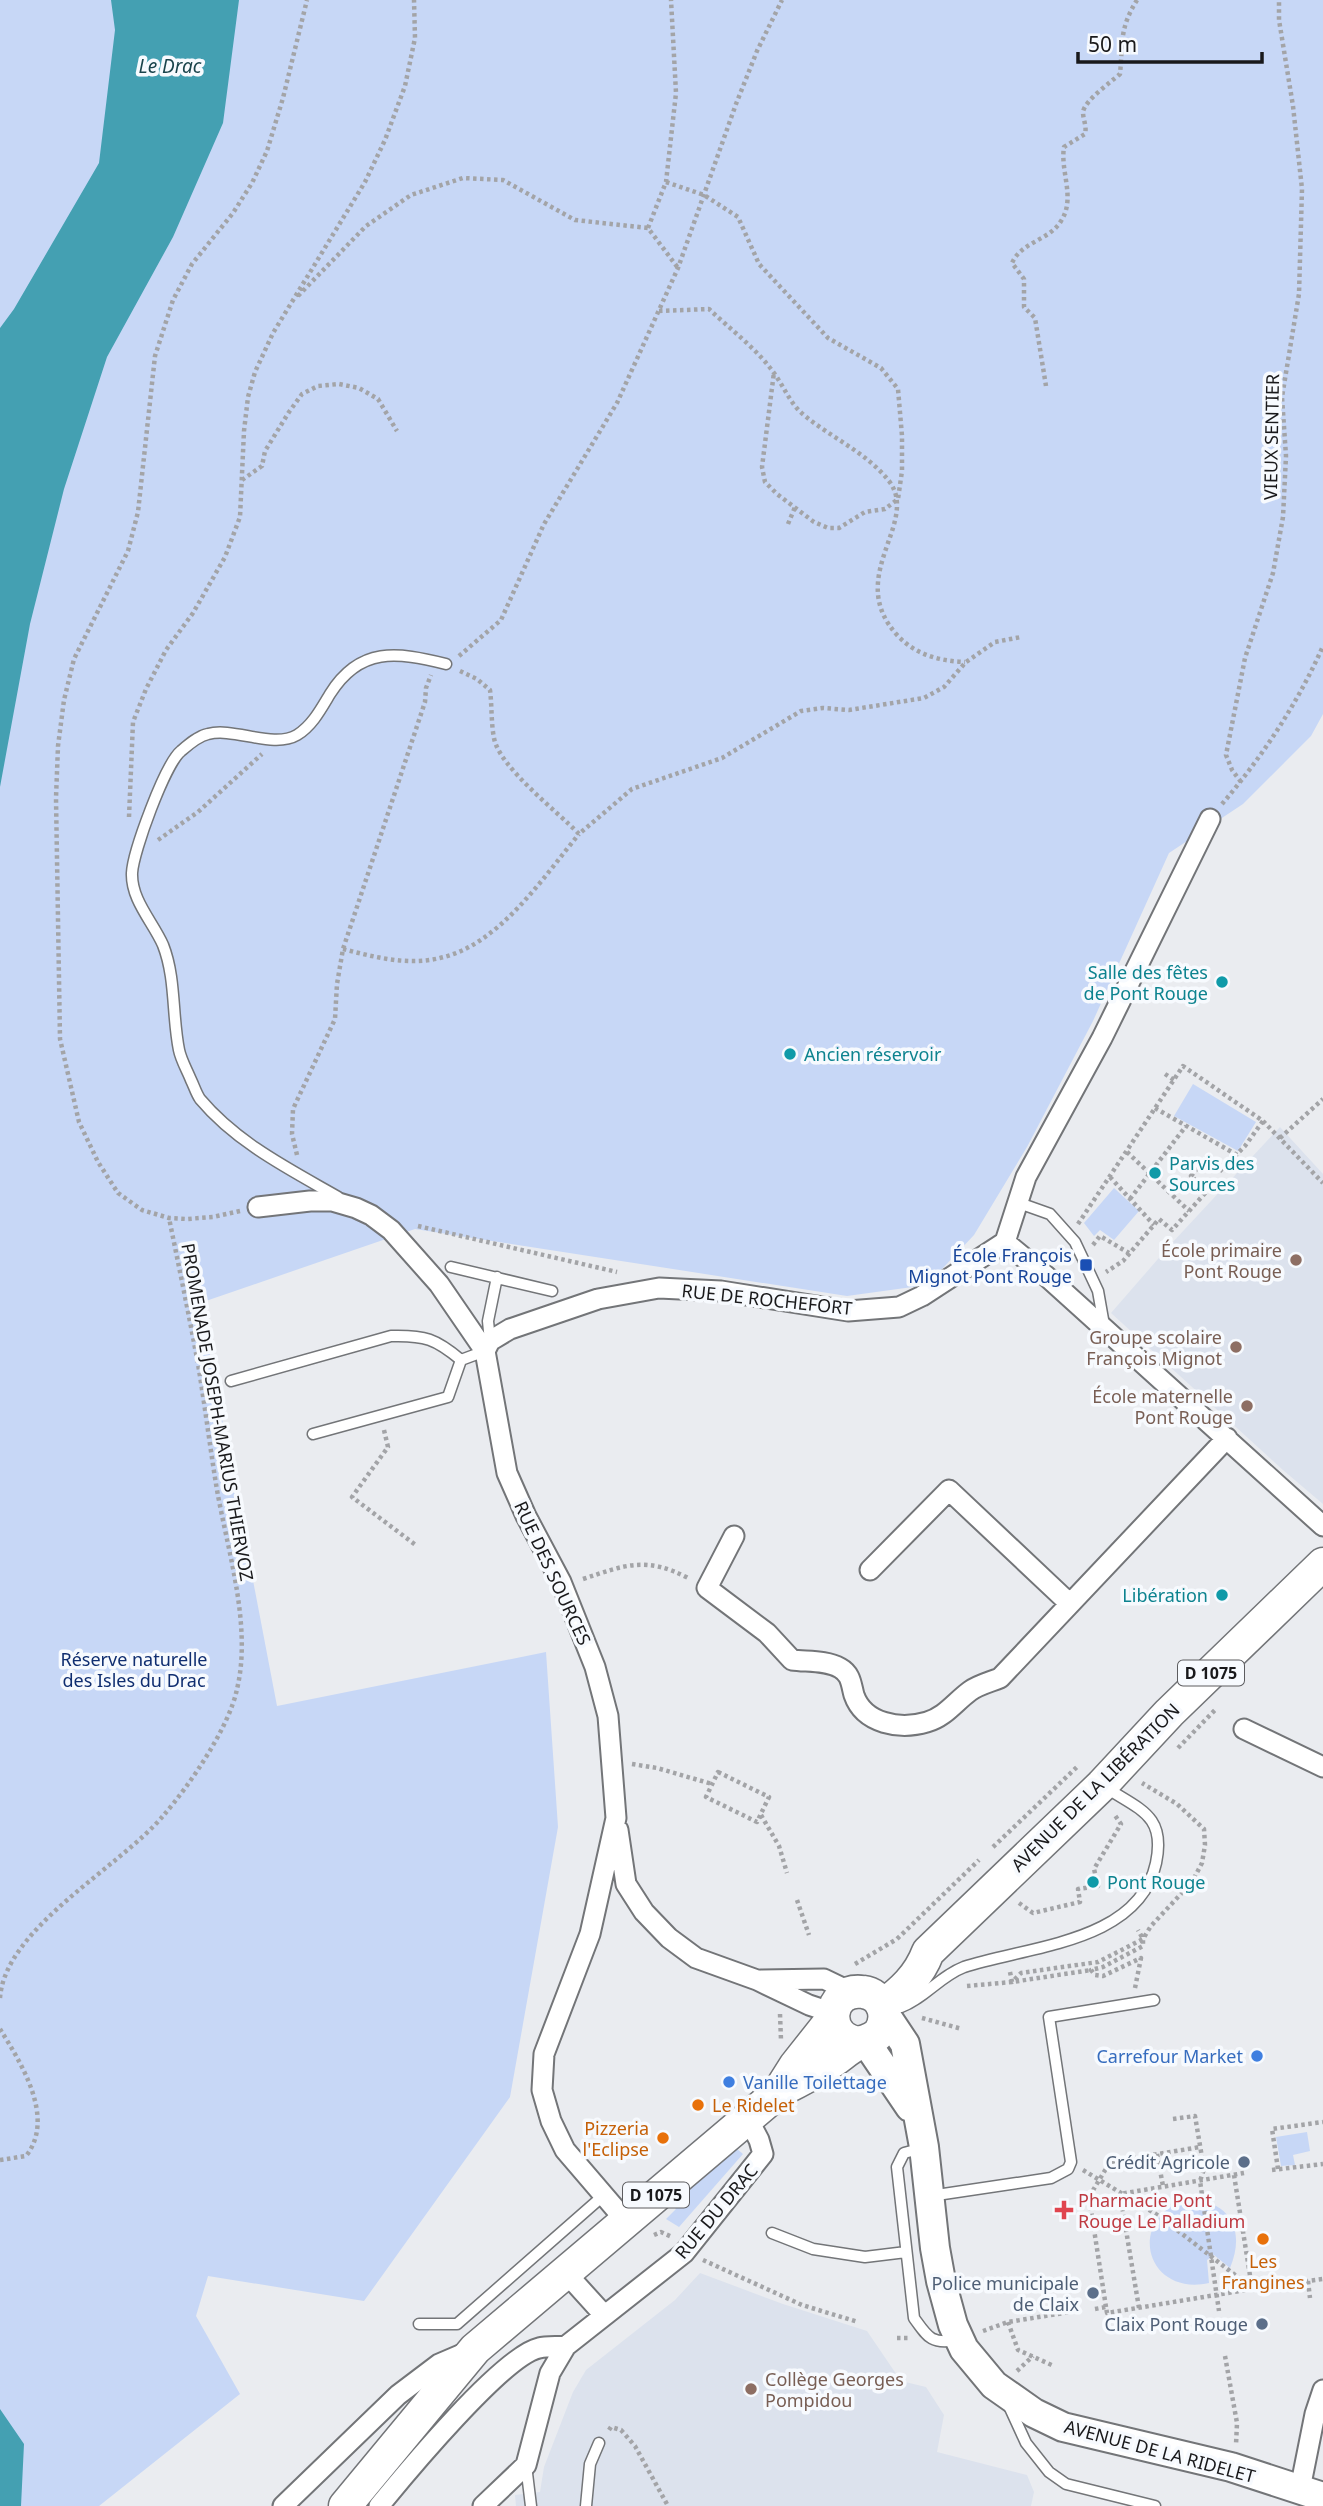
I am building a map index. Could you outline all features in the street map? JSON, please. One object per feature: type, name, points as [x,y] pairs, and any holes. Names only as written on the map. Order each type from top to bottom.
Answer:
[{"type":"main road","name":"AVENUE DE LA LIBÉRATION","points":[[781,2090],[795,2066],[859,2001],[900,1993],[923,1966],[928,1952],[1323,1564]]},
{"type":"main road","points":[[859,2001],[835,2026],[845,2039],[863,2042]]},
{"type":"main road","name":"AVENUE DE LA RIDELET","points":[[859,2001],[905,2044],[924,2147],[941,2281],[959,2340],[1003,2393],[1034,2413],[1063,2427],[1231,2467],[1307,2495]]},
{"type":"main road","name":"AVENUE DE LA LIBÉRATION","points":[[345,2506],[475,2349],[781,2090],[863,2042]]},
{"type":"main road","name":"AVENUE DE LA RIDELET","points":[[863,2042],[917,2119]]},
{"type":"street","points":[[1210,819],[1102,1038],[1026,1177],[1005,1242],[1323,1526]]},
{"type":"street","name":"RUE DES SOURCES","points":[[258,1207],[310,1200],[332,1201],[363,1212],[391,1230],[439,1284],[487,1346],[507,1473],[561,1582],[595,1667],[608,1716],[616,1818],[590,1934],[544,2054],[541,2090],[551,2121],[565,2150],[625,2220]]},
{"type":"street","name":"RUE DE ROCHEFORT","points":[[487,1346],[510,1329],[598,1300],[659,1289],[720,1290],[848,1311],[899,1307],[922,1296],[1005,1242]]},
{"type":"street","points":[[734,1536],[707,1588],[767,1633],[792,1660],[827,1663],[839,1667],[849,1675],[862,1710],[873,1719],[908,1726],[928,1722],[945,1713],[972,1690],[999,1678],[1227,1438]]},
{"type":"street","points":[[870,1570],[949,1490],[1070,1604]]},
{"type":"street","points":[[1244,1729],[1323,1767]]},
{"type":"street","points":[[616,1818],[626,1884],[644,1912],[669,1938],[696,1958],[757,1980],[809,2005],[859,2001]]},
{"type":"street","points":[[757,1980],[824,1979],[859,2001]]},
{"type":"street","name":"RUE DU DRAC","points":[[526,2465],[550,2373],[566,2346],[684,2253],[763,2154],[760,2140],[748,2119]]},
{"type":"street","points":[[565,2272],[604,2315]]},
{"type":"street","points":[[379,2506],[443,2433],[505,2370],[537,2348],[566,2346]]},
{"type":"street","points":[[283,2506],[398,2395],[439,2364],[475,2349]]},
{"type":"street","points":[[1307,2495],[1323,2390]]},
{"type":"street","points":[[483,2506],[526,2465]]},
{"type":"lane","points":[[363,1212],[261,1152],[230,1129],[198,1097],[179,1053],[170,973],[163,946],[138,901],[132,870],[156,794],[174,758],[182,750],[208,734],[227,733],[278,739],[295,736],[310,724],[339,681],[354,665],[369,657],[414,656],[446,664]]},
{"type":"lane","points":[[1018,1203],[1050,1214],[1070,1236],[1098,1290],[1105,1329]]},
{"type":"lane","points":[[451,1267],[552,1290]]},
{"type":"lane","points":[[313,1434],[448,1397],[461,1360],[487,1346],[488,1321],[497,1278]]},
{"type":"lane","points":[[231,1381],[391,1336],[409,1335],[439,1342],[461,1360]]},
{"type":"lane","points":[[859,2001],[913,2003],[939,1980],[962,1968],[1055,1944],[1106,1926],[1134,1904],[1153,1877],[1160,1843],[1152,1818],[1098,1787]]},
{"type":"lane","points":[[929,2196],[1051,2178],[1068,2169],[1071,2162],[1048,2017],[1154,2000]]},
{"type":"lane","points":[[924,2147],[904,2153],[897,2166],[914,2318],[928,2337],[937,2341],[959,2340]]},
{"type":"lane","points":[[419,2325],[457,2325],[604,2195]]},
{"type":"lane","points":[[772,2233],[813,2249],[866,2257],[906,2252]]},
{"type":"lane","points":[[1003,2393],[1026,2443],[1049,2472],[1066,2484],[1155,2506]]},
{"type":"lane","points":[[586,2506],[590,2464],[599,2443]]},
{"type":"lane","points":[[526,2465],[531,2506]]},
{"type":"path","points":[[258,1207],[213,1217],[169,1219],[142,1210],[118,1193],[98,1162],[79,1122],[60,1038],[56,797],[58,746],[64,700],[74,659],[128,551],[138,512],[155,356],[173,300],[192,264],[233,213],[252,183],[267,151],[307,0]]},
{"type":"path","points":[[129,821],[133,722],[166,650],[193,613],[225,557],[240,517],[248,397],[255,372],[273,334],[365,182],[385,140],[405,86],[410,62],[415,37],[414,0]]},
{"type":"path","points":[[648,228],[666,182],[676,93],[671,0]]},
{"type":"path","points":[[303,1178],[292,1134],[293,1109],[335,1019],[343,949],[405,767],[431,675],[469,650],[501,620],[544,524],[617,403],[678,268],[757,51],[782,0]]},
{"type":"path","points":[[1046,386],[1035,318],[1024,307],[1024,279],[1012,263],[1016,254],[1061,222],[1069,194],[1062,160],[1064,147],[1085,134],[1087,125],[1083,114],[1086,104],[1120,74],[1121,36],[1126,18],[1137,0]]},
{"type":"path","name":"VIEUX SENTIER","points":[[1241,782],[1226,755],[1245,658],[1273,573],[1283,517],[1286,456],[1282,397],[1299,294],[1302,188],[1293,106],[1279,20],[1279,0]]},
{"type":"path","points":[[292,302],[366,226],[411,195],[463,178],[503,180],[575,220],[648,228],[678,268]]},
{"type":"path","points":[[666,182],[704,195],[738,217],[760,264],[828,338],[881,368],[898,389],[902,471],[889,541],[879,565],[876,582],[884,616],[904,643],[941,661],[966,662]]},
{"type":"path","points":[[659,311],[709,309],[774,372],[792,404],[881,473],[898,499]]},
{"type":"path","points":[[774,372],[762,467],[765,482],[814,522],[828,528],[839,528],[866,512],[885,509],[898,499]]},
{"type":"path","points":[[242,481],[262,466],[265,451],[302,394],[318,386],[339,384],[359,388],[378,399],[397,431]]},
{"type":"path","points":[[788,524],[794,507]]},
{"type":"path","points":[[343,949],[377,958],[408,960],[439,959],[467,948],[492,934],[579,834],[632,789],[722,758],[802,711],[823,708],[849,710],[924,698],[944,687],[966,662],[995,642],[1021,637]]},
{"type":"path","points":[[1210,819],[1241,782],[1306,686],[1323,646]]},
{"type":"path","points":[[446,664],[477,679],[490,690],[494,738],[500,756],[579,834]]},
{"type":"path","points":[[136,855],[198,812],[278,739]]},
{"type":"path","points":[[1070,1236],[1183,1066],[1263,1121],[1323,1183]]},
{"type":"path","points":[[1165,1074],[1174,1080]]},
{"type":"path","points":[[1280,1138],[1323,1099]]},
{"type":"path","points":[[1155,1108],[1237,1154]]},
{"type":"path","points":[[1106,1273],[1129,1254],[1159,1219],[1172,1230],[1207,1191],[1191,1176],[1205,1159],[1219,1172],[1263,1121]]},
{"type":"path","points":[[1130,1199],[1186,1126]]},
{"type":"path","points":[[1130,1129],[1138,1135]]},
{"type":"path","points":[[1127,1152],[1189,1211]]},
{"type":"path","points":[[1110,1177],[1154,1225]]},
{"type":"path","points":[[1094,1186],[1100,1192]]},
{"type":"path","points":[[363,1212],[623,1273]]},
{"type":"path","name":"PROMENADE JOSEPH-MARIUS THIERVOZ","points":[[0,1998],[1,1987],[18,1950],[54,1913],[163,1817],[202,1762],[227,1718],[237,1689],[241,1651],[239,1613],[198,1364],[169,1219]]},
{"type":"path","points":[[1091,1247],[1100,1236],[1129,1254]]},
{"type":"path","points":[[380,1416],[388,1447],[352,1497],[417,1546]]},
{"type":"path","points":[[561,1582],[582,1579],[626,1564],[666,1567],[707,1588]]},
{"type":"path","points":[[612,1763],[657,1768],[712,1784]]},
{"type":"path","points":[[718,1773],[769,1797],[757,1822],[706,1797],[712,1784],[718,1773]]},
{"type":"path","points":[[859,2001],[858,1964],[897,1939],[1098,1787],[1121,1824],[1094,1869],[1098,1886],[1078,1889],[1080,1902],[1061,1909],[1033,1913],[1018,1902],[1008,1901]]},
{"type":"path","points":[[761,1815],[779,1846],[787,1873]]},
{"type":"path","points":[[1185,1880],[1192,1882]]},
{"type":"path","points":[[797,1899],[809,1935]]},
{"type":"path","points":[[1135,2003],[1135,1980],[1143,1945],[1138,1930]]},
{"type":"path","points":[[1010,1972],[1012,1982],[1091,1970],[1103,1967],[1143,1945]]},
{"type":"path","points":[[1091,1970],[1095,1975],[1103,1976],[1141,1958]]},
{"type":"path","points":[[780,2007],[782,2042]]},
{"type":"path","points":[[922,2018],[962,2029]]},
{"type":"path","points":[[0,2029],[22,2065],[38,2113],[35,2144],[26,2155],[0,2160]]},
{"type":"path","points":[[1173,2119],[1195,2116],[1204,2169],[1199,2181],[1219,2311]]},
{"type":"path","points":[[1323,2122],[1272,2129],[1275,2170],[1323,2164]]},
{"type":"path","points":[[1200,2147],[1110,2162],[1088,2197],[1107,2313],[1264,2287]]},
{"type":"path","points":[[1157,2154],[1163,2186]]},
{"type":"path","points":[[1071,2162],[1159,2216],[1253,2289]]},
{"type":"path","points":[[1120,2194],[1244,2174]]},
{"type":"path","points":[[1234,2175],[1253,2289]]},
{"type":"path","points":[[1120,2194],[1139,2308]]},
{"type":"path","points":[[716,2265],[774,2293],[858,2322]]},
{"type":"path","points":[[1284,2284],[1323,2279]]},
{"type":"path","points":[[1308,2281],[1311,2298]]},
{"type":"path","points":[[1095,2309],[1106,2307]]},
{"type":"path","points":[[959,2340],[1009,2322],[1070,2312]]},
{"type":"path","points":[[1009,2313],[1009,2322],[1018,2350],[1054,2366]]},
{"type":"path","points":[[1226,2356],[1238,2438],[1231,2467]]},
{"type":"path","points":[[599,2443],[611,2427],[621,2430],[635,2446],[668,2506]]},
{"type":"shaded area","name":"Groupe scolaire François Mignot","points":[[1280,1127],[1323,1174],[1323,1504],[1111,1313]]},
{"type":"shaded area","name":"Collège Georges Pompidou","points":[[700,2273],[867,2331],[901,2381],[926,2387],[944,2415],[937,2452],[1027,2475],[1034,2492],[1031,2506],[516,2506],[515,2495],[540,2492],[544,2467],[573,2392],[586,2370],[675,2300]]},
{"type":"green space","name":"Réserve naturelle des Isles du Drac","points":[[0,0],[1323,0],[1323,714],[1311,736],[1243,804],[1169,853],[1093,1021],[1027,1147],[974,1235],[927,1285],[847,1296],[415,1229],[200,1303],[277,1706],[546,1652],[558,1827],[510,2097],[364,2301],[208,2276],[196,2316],[240,2394],[99,2506],[0,2506]]},
{"type":"green space","points":[[1193,1084],[1256,1122],[1238,1151],[1174,1116]]},
{"type":"green space","points":[[1114,1188],[1139,1211],[1114,1240],[1100,1230],[1094,1236],[1084,1223]]},
{"type":"green space","points":[[1307,2132],[1310,2151],[1293,2155],[1295,2165],[1281,2166],[1276,2137]]},
{"type":"green space","points":[[737,2149],[743,2154],[679,2227],[666,2219],[676,2209],[670,2202]]},
{"type":"green space","points":[[1187,2199],[1202,2201],[1224,2211],[1235,2230],[1235,2254],[1230,2268],[1214,2255],[1207,2260],[1209,2283],[1187,2284],[1170,2279],[1158,2268],[1151,2254],[1150,2238],[1155,2223],[1168,2209]]},
{"type":"water","name":"Le Drac","points":[[111,0],[239,0],[223,123],[173,237],[107,357],[64,489],[30,624],[0,787],[0,328],[14,309],[99,163],[115,30]]},
{"type":"water","points":[[0,2409],[24,2444],[21,2506],[0,2506]]},
{"type":"place","name":"Salle des fêtes de Pont Rouge","points":[[1222,982]]},
{"type":"place","name":"Ancien réservoir","points":[[790,1054]]},
{"type":"place","name":"Parvis des Sources","points":[[1155,1173]]},
{"type":"place","name":"École primaire Pont Rouge","points":[[1296,1260]]},
{"type":"place","name":"École François Mignot Pont Rouge","points":[[1086,1265]]},
{"type":"place","name":"Groupe scolaire François Mignot","points":[[1236,1347]]},
{"type":"place","name":"École maternelle Pont Rouge","points":[[1247,1406]]},
{"type":"place","name":"Libération","points":[[1222,1595]]},
{"type":"place","name":"Pont Rouge","points":[[1093,1882]]},
{"type":"place","name":"Carrefour Market","points":[[1257,2056]]},
{"type":"place","name":"Vanille Toilettage","points":[[729,2082]]},
{"type":"place","name":"Le Ridelet","points":[[698,2105]]},
{"type":"place","name":"Pizzeria l'Eclipse","points":[[663,2138]]},
{"type":"place","name":"Crédit Agricole","points":[[1244,2162]]},
{"type":"place","name":"Pharmacie Pont Rouge Le Palladium","points":[[1064,2210]]},
{"type":"place","name":"Les Frangines","points":[[1263,2239]]},
{"type":"place","name":"Police municipale de Claix","points":[[1093,2293]]},
{"type":"place","name":"Claix Pont Rouge","points":[[1262,2324]]},
{"type":"place","name":"Collège Georges Pompidou","points":[[751,2389]]}]
